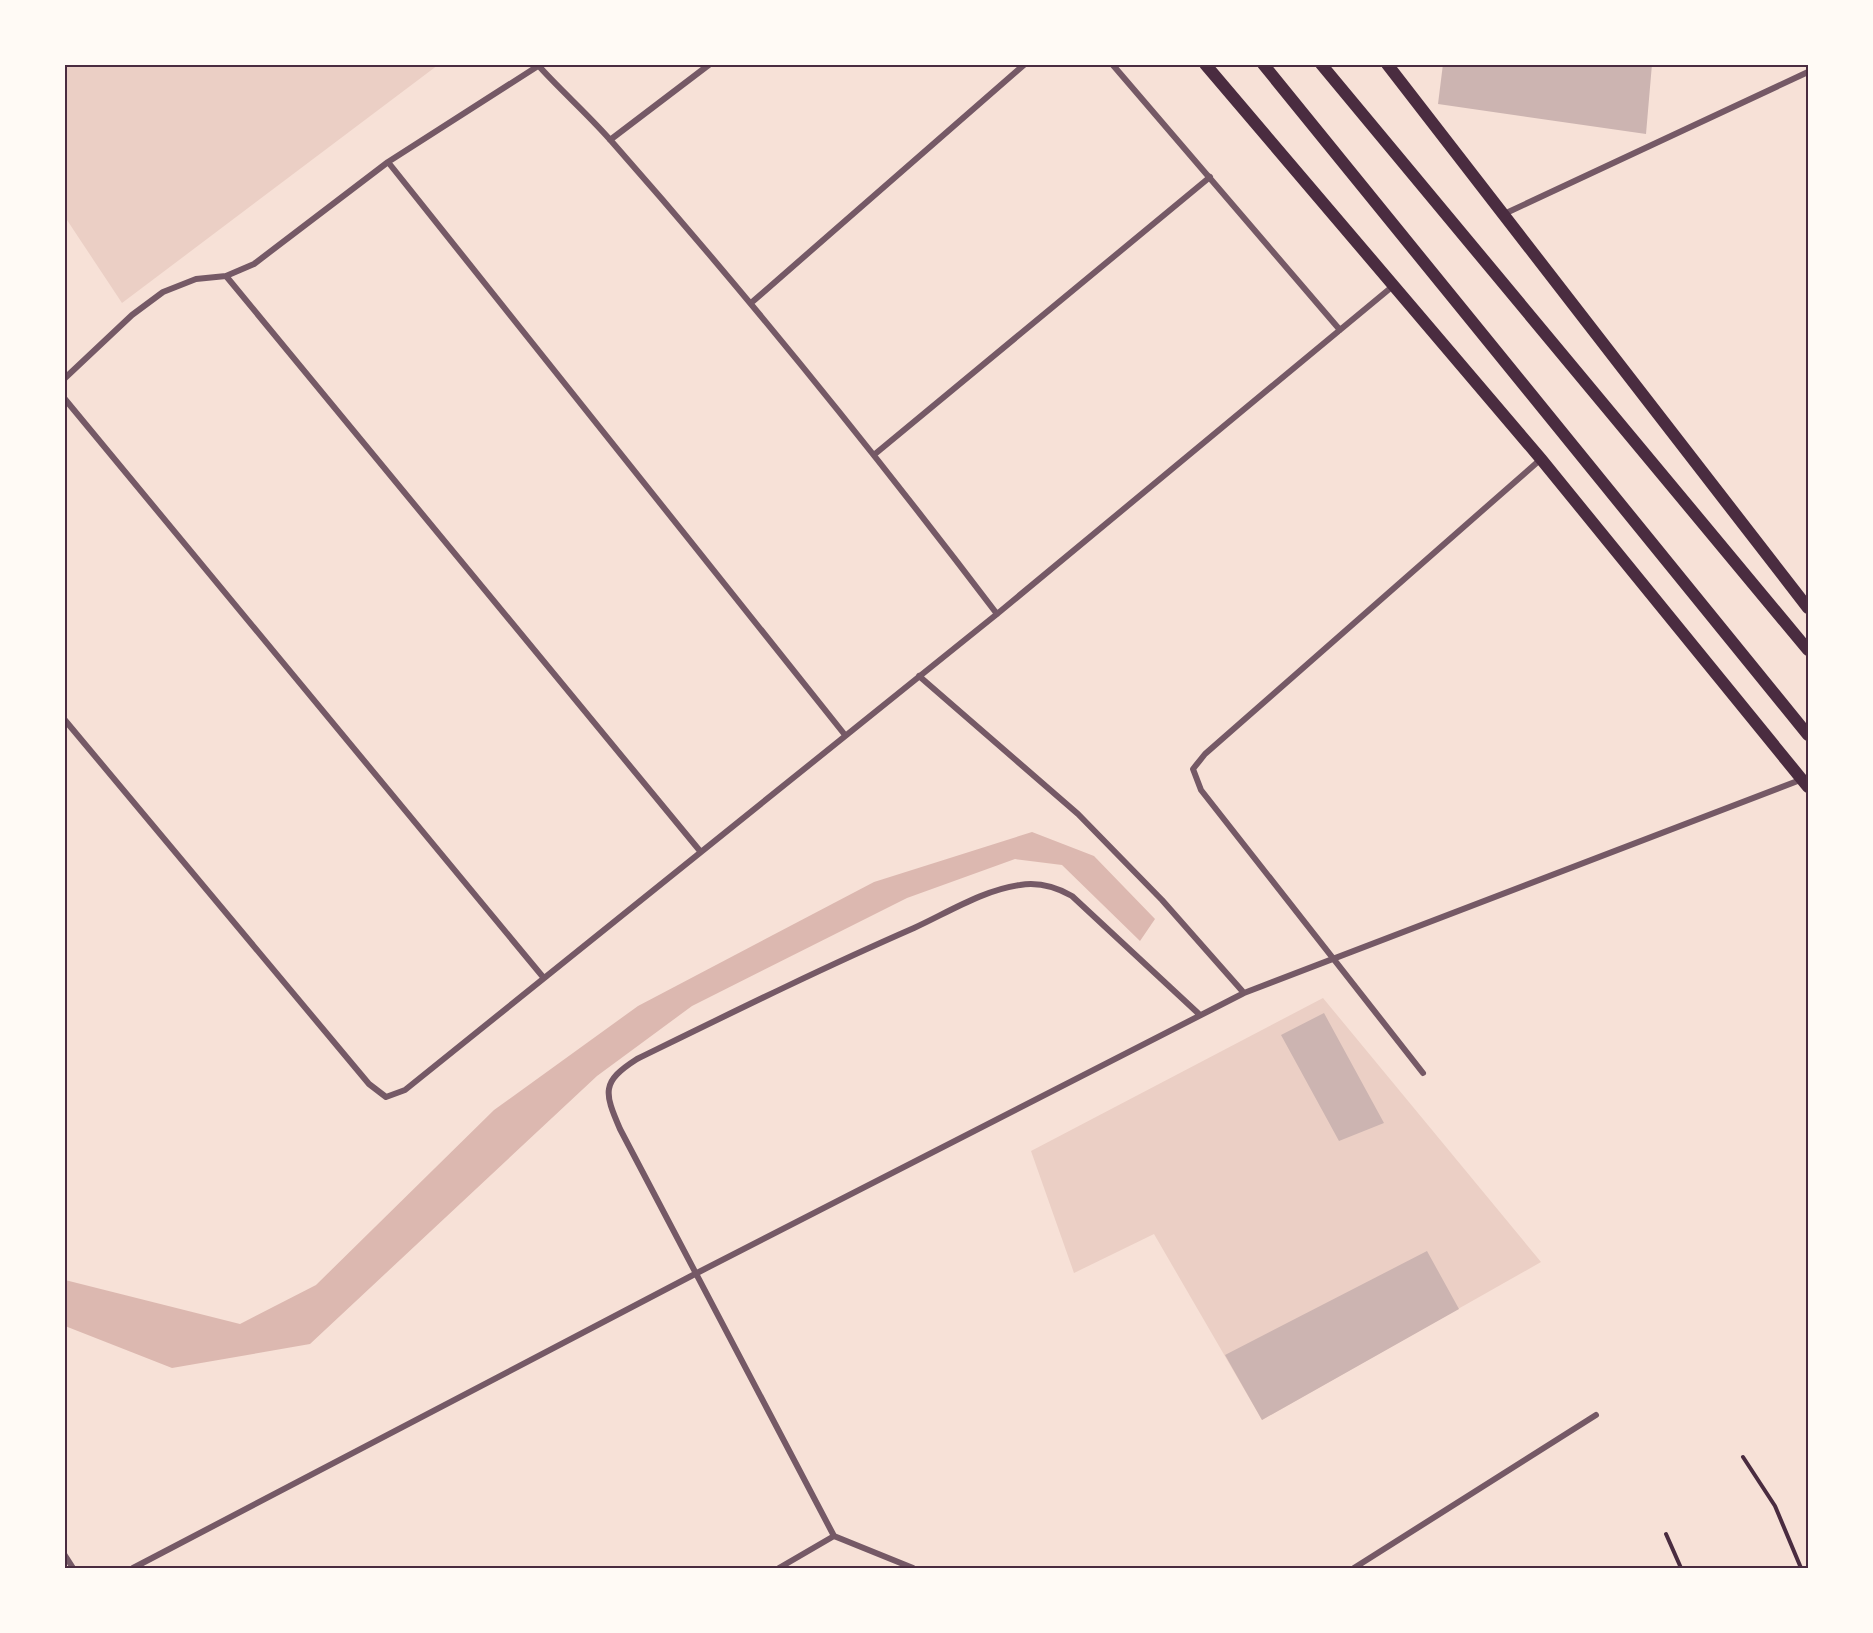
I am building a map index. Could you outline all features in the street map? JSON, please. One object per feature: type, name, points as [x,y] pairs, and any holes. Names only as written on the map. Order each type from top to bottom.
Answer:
[{"type":"main road","points":[[1205,64],[1540,459],[1806,781]]},
{"type":"main road","points":[[1263,64],[1805,731]]},
{"type":"main road","points":[[1322,64],[1809,651]]},
{"type":"main road","points":[[1387,64],[1809,608]]},
{"type":"street","points":[[610,140],[710,64]]},
{"type":"street","points":[[751,303],[1025,64]]},
{"type":"street","points":[[1112,64],[1340,330]]},
{"type":"street","points":[[64,379],[132,315],[163,292],[196,279],[226,276],[254,264],[388,162],[537,65],[610,140],[751,303],[875,454],[997,614]]},
{"type":"street","points":[[1504,214],[1809,72]]},
{"type":"street","points":[[388,162],[845,735]]},
{"type":"street","points":[[875,454],[1210,177]]},
{"type":"street","points":[[226,276],[700,851]]},
{"type":"street","points":[[64,719],[369,1084],[386,1097],[405,1090],[997,614],[1393,286]]},
{"type":"street","points":[[64,398],[543,977]]},
{"type":"street","points":[[1423,1073],[1202,790],[1193,769],[1214,746],[1540,459]]},
{"type":"street","points":[[919,676],[1078,814],[1162,900],[1244,993]]},
{"type":"street","points":[[133,1569],[695,1274],[1244,993],[1332,957],[1806,781]]},
{"type":"street","points":[[914,1569],[834,1536],[695,1274],[610,1105],[607,1092],[609,1081],[636,1059],[837,962],[992,893],[1019,885],[1039,884],[1059,888],[1072,896],[1200,1015]]},
{"type":"street","points":[[1354,1569],[1596,1415]]},
{"type":"street","points":[[779,1569],[834,1536]]},
{"type":"street","points":[[64,1554],[73,1569]]},
{"type":"path","points":[[1743,1457],[1775,1506],[1801,1569]]},
{"type":"path","points":[[1666,1534],[1681,1569]]},
{"type":"shaded area","points":[[64,65],[438,65],[122,303],[65,217]]},
{"type":"shaded area","points":[[1032,832],[1094,856],[1155,919],[1140,941],[1062,865],[1015,859],[907,898],[692,1006],[597,1076],[310,1344],[172,1368],[65,1326],[65,1280],[240,1324],[316,1285],[494,1110],[638,1006],[874,882]]},
{"type":"shaded area","points":[[1323,998],[1541,1262],[1262,1420],[1154,1234],[1074,1273],[1031,1151]]},
{"type":"building","points":[[1443,64],[1652,64],[1646,134],[1438,104]]},
{"type":"building","points":[[1324,1013],[1384,1123],[1339,1141],[1281,1035]]},
{"type":"building","points":[[1427,1251],[1459,1309],[1262,1420],[1225,1355]]}]
